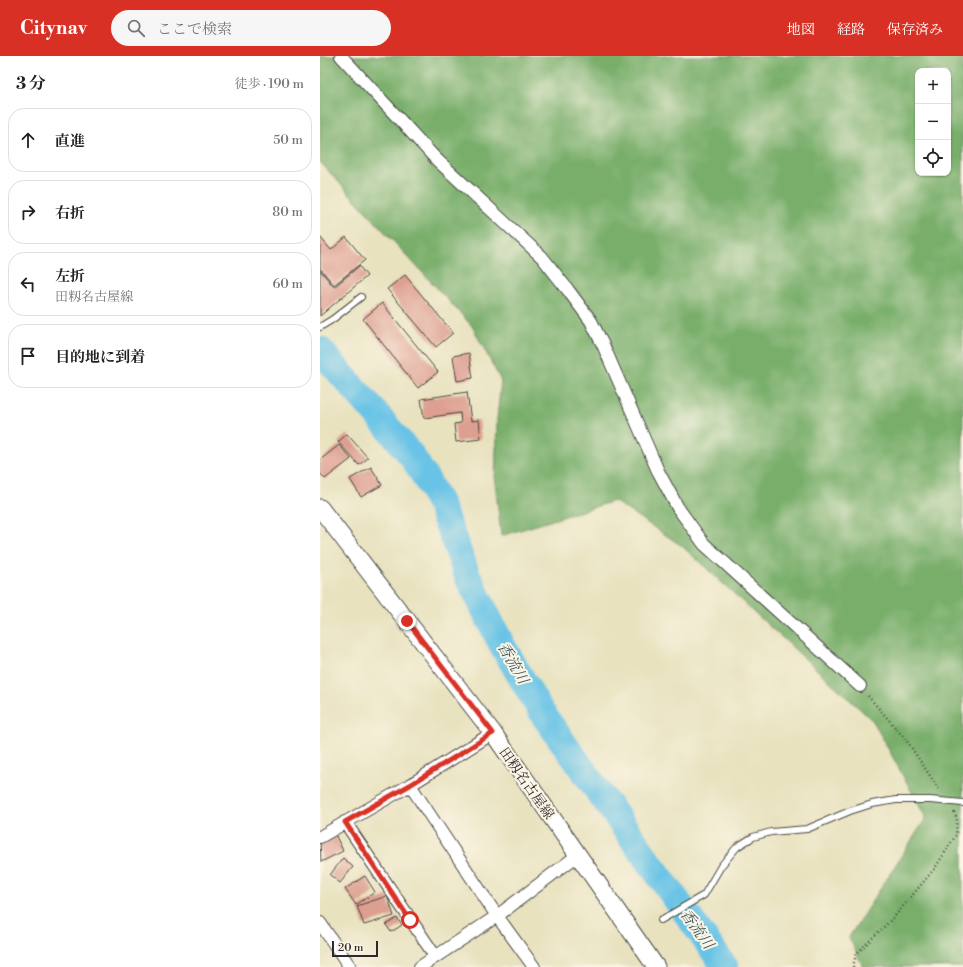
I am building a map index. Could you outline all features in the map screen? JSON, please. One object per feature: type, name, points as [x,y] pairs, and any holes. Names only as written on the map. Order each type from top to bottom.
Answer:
[{"type":"main road","name":"田籾名古屋線","points":[[320,508],[493,733],[656,967]]},
{"type":"street","points":[[341,56],[436,159],[542,257],[568,290],[591,321],[604,347],[658,471],[678,508],[704,544],[860,686]]},
{"type":"street","points":[[320,837],[410,785],[493,733]]},
{"type":"street","points":[[410,785],[497,916],[534,967]]},
{"type":"street","points":[[345,822],[435,956]]},
{"type":"street","points":[[420,967],[497,916],[578,855]]},
{"type":"street","points":[[320,923],[350,967]]},
{"type":"lane","points":[[320,327],[333,319],[361,297]]},
{"type":"lane","points":[[661,920],[704,895],[721,866],[737,847],[753,837],[771,832],[807,829],[850,811],[872,804],[896,800],[930,800],[963,803]]},
{"type":"path","points":[[860,686],[907,741],[943,796]]},
{"type":"path","points":[[853,967],[856,954],[895,916],[919,888],[956,835],[957,819],[951,807]]},
{"type":"green space","points":[[320,56],[963,56],[963,967],[863,967],[849,937],[926,818],[873,721],[682,546],[614,501],[501,536],[495,482],[497,418],[501,381],[472,326],[320,162]]},
{"type":"building","points":[[320,237],[331,250],[346,237],[365,260],[334,285],[320,268]]},
{"type":"building","points":[[359,266],[367,276],[320,316],[320,270],[334,287]]},
{"type":"building","points":[[405,275],[453,333],[436,347],[387,289]]},
{"type":"building","points":[[382,303],[438,372],[418,388],[363,319]]},
{"type":"building","points":[[469,353],[473,378],[457,381],[453,356]]},
{"type":"building","points":[[467,392],[471,421],[479,420],[481,439],[456,442],[454,424],[461,423],[460,413],[424,418],[421,399]]},
{"type":"building","points":[[347,434],[368,458],[359,465],[338,442]]},
{"type":"building","points":[[339,445],[351,459],[325,479],[320,473],[320,460]]},
{"type":"building","points":[[371,467],[382,485],[361,497],[350,479]]},
{"type":"building","points":[[334,832],[343,851],[321,862],[320,839]]},
{"type":"building","points":[[343,858],[353,867],[340,883],[330,875]]},
{"type":"building","points":[[365,876],[375,892],[356,905],[345,889]]},
{"type":"building","points":[[387,896],[394,916],[364,925],[357,906]]},
{"type":"building","points":[[397,918],[402,925],[391,932],[386,925]]},
{"type":"waterway","name":"香流川","points":[[320,350],[411,455],[440,504],[468,577],[502,645],[542,713],[725,967]]},
{"type":"route","points":[[407,621],[493,733],[410,785],[345,822],[410,920]]}]
